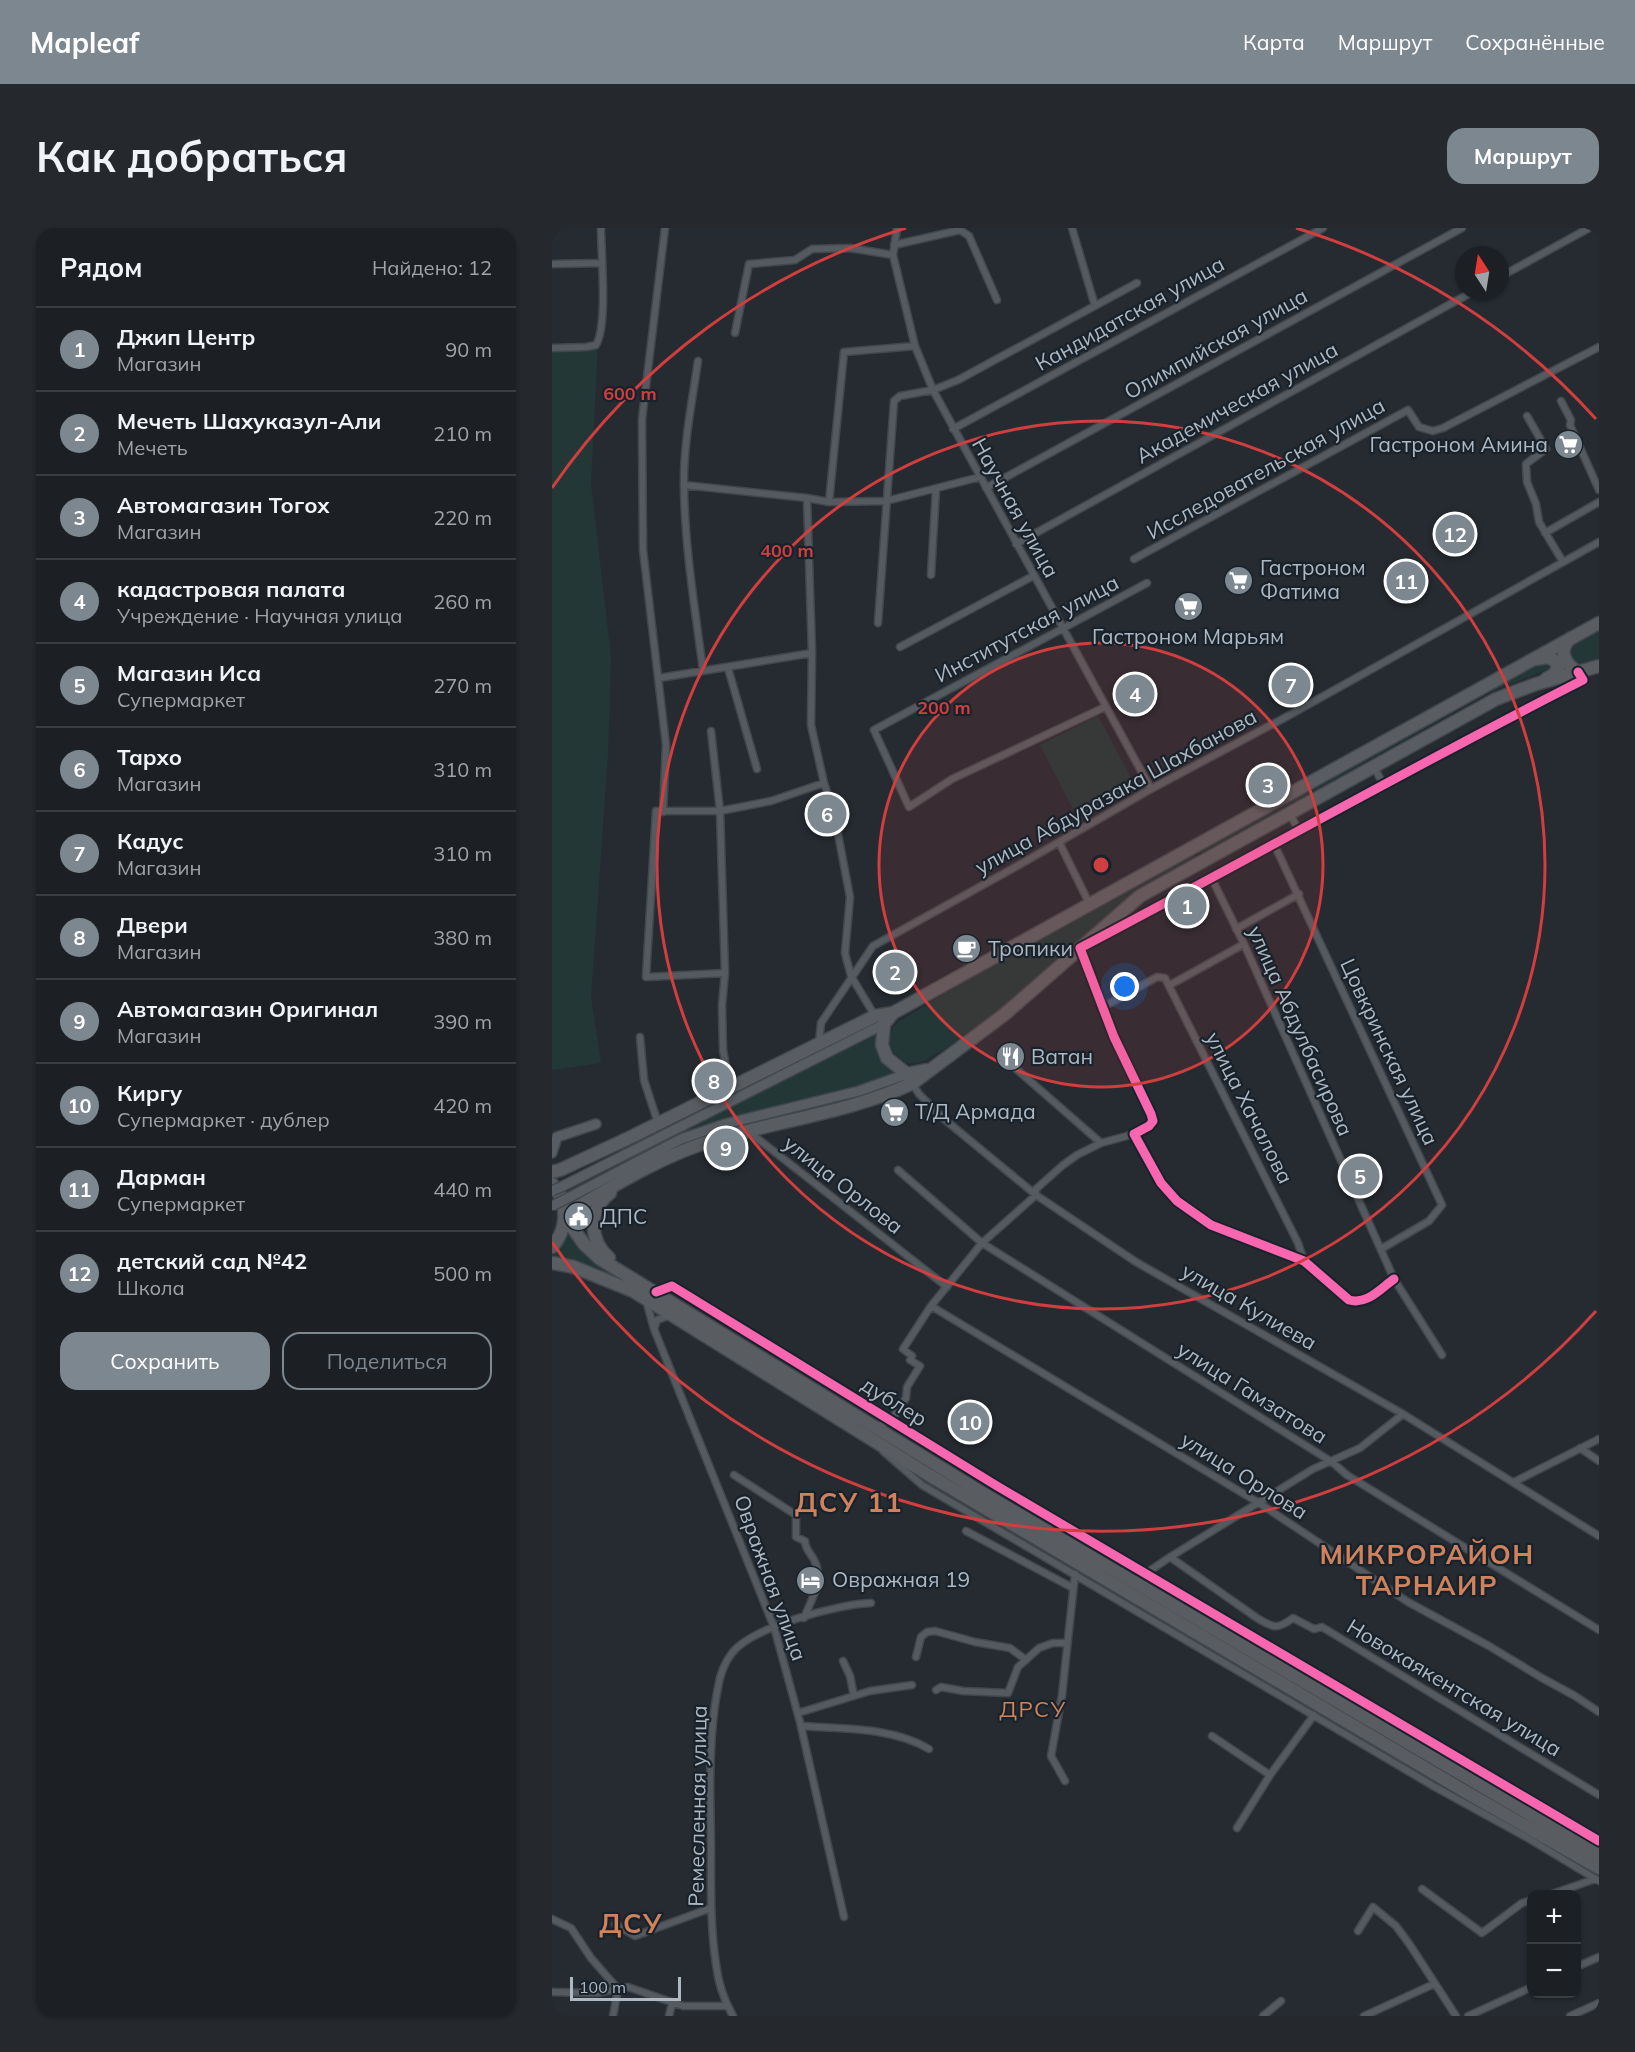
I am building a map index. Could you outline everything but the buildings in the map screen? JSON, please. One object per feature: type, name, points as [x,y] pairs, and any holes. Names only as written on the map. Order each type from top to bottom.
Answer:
[{"type":"highway","points":[[556,1171],[658,1124],[819,1043],[893,1013],[1599,622]]},
{"type":"highway","points":[[1572,637],[1565,643],[1563,656],[1568,665],[1578,672]]},
{"type":"highway","points":[[1529,661],[1549,657],[1554,659],[1558,666],[1553,675],[1536,684]]},
{"type":"highway","points":[[565,1216],[634,1175],[685,1150],[898,1090],[910,1079],[929,1070],[1005,1014],[1140,896],[1496,699],[1536,684],[1599,666]]},
{"type":"highway","points":[[1190,848],[1198,854],[1198,864]]},
{"type":"highway","points":[[879,1020],[882,1045],[887,1058],[910,1079]]},
{"type":"highway","points":[[634,1175],[604,1198],[596,1209],[593,1221],[597,1244],[602,1252],[671,1315],[1599,1855]]},
{"type":"highway","points":[[552,1247],[563,1230],[565,1216],[558,1185]]},
{"type":"highway","points":[[565,1216],[584,1244],[600,1259],[627,1275]]},
{"type":"highway","points":[[552,1263],[596,1274],[633,1291],[651,1295],[874,1433],[929,1475],[1471,1796],[1598,1876]]},
{"type":"main road","points":[[552,1191],[558,1185],[879,1020]]},
{"type":"main road","points":[[552,1206],[681,1139],[725,1124],[910,1079]]},
{"type":"main road","points":[[556,1171],[552,1153],[557,1137],[596,1124]]},
{"type":"street","points":[[552,348],[597,345],[600,339],[602,318],[601,228]]},
{"type":"street","points":[[663,812],[666,745],[643,550],[642,419],[665,228]]},
{"type":"street","name":"Научная улица","points":[[897,228],[893,255],[915,346],[933,390],[1150,789]]},
{"type":"street","points":[[1072,228],[1095,306]]},
{"type":"street","name":"Кандидатская улица","points":[[953,429],[1323,228]]},
{"type":"street","name":"Олимпийская улица","points":[[986,488],[1462,228]]},
{"type":"street","points":[[1509,272],[1589,228]]},
{"type":"street","points":[[894,245],[960,231],[969,236],[997,300]]},
{"type":"street","points":[[735,333],[749,264],[795,260],[812,249],[850,248],[893,255]]},
{"type":"street","points":[[552,264],[602,263]]},
{"type":"street","points":[[878,623],[894,401],[900,396],[933,390],[958,380],[1137,283]]},
{"type":"street","name":"Академическая улица","points":[[1016,544],[1458,300]]},
{"type":"street","points":[[829,502],[844,352],[915,346]]},
{"type":"street","name":"Исследовательская улица","points":[[1134,559],[1408,410],[1419,427],[1433,431],[1443,428],[1599,347]]},
{"type":"street","points":[[698,361],[689,420],[684,485],[686,545],[703,670]]},
{"type":"street","points":[[1561,401],[1599,490]]},
{"type":"street","points":[[1527,416],[1545,449],[1526,464],[1527,482],[1536,504],[1539,522],[1563,562]]},
{"type":"street","points":[[684,485],[829,502],[886,501],[980,477]]},
{"type":"street","points":[[931,575],[936,489]]},
{"type":"street","points":[[807,498],[812,653],[811,725],[824,783],[834,813],[850,897],[845,953],[851,975],[879,1020]]},
{"type":"street","points":[[1545,533],[1599,501]]},
{"type":"street","name":"улица Абдуразака Шахбанова","points":[[819,1043],[822,1023],[851,975],[873,946],[1150,789],[1286,717],[1599,542]]},
{"type":"street","points":[[900,647],[1033,576]]},
{"type":"street","name":"Институтская улица","points":[[1105,707],[952,779],[909,807],[874,730],[1147,583]]},
{"type":"street","points":[[659,678],[812,653]]},
{"type":"street","points":[[728,668],[757,769]]},
{"type":"street","points":[[1578,672],[1583,680],[1383,784],[1212,879],[1080,948],[1113,1037],[1153,1121],[1149,1126],[1134,1134],[1101,1143],[1063,1165],[1036,1189],[1036,1195],[982,1243],[931,1306],[903,1349],[912,1356],[910,1360],[920,1366],[906,1387],[906,1398],[891,1422],[874,1433],[888,1457],[922,1485],[1435,1787],[1598,1876]]},
{"type":"street","points":[[711,731],[720,811],[725,973],[722,1005],[723,1050],[730,1087]]},
{"type":"street","points":[[1374,767],[1383,784]]},
{"type":"street","points":[[725,973],[646,977],[656,811],[720,811],[771,801],[824,783]]},
{"type":"street","points":[[1290,814],[1299,831]]},
{"type":"street","points":[[1059,842],[1089,903]]},
{"type":"street","name":"Цовкринская улица","points":[[1274,844],[1442,1205],[1429,1221],[1381,1249]]},
{"type":"street","name":"улица Абдулбасирова","points":[[1212,879],[1244,944],[1394,1278],[1442,1355]]},
{"type":"street","points":[[1236,928],[1299,894]]},
{"type":"street","points":[[1103,1007],[1157,977],[1165,978],[1170,985],[1244,944]]},
{"type":"street","name":"улица Хачалова","points":[[1170,985],[1298,1243],[1304,1261]]},
{"type":"street","points":[[640,1037],[644,1080],[658,1124]]},
{"type":"street","points":[[1015,1068],[1101,1143]]},
{"type":"street","name":"улица Кулиева","points":[[910,1079],[920,1094],[944,1119],[1036,1195],[1136,1262],[1403,1414],[1599,1536]]},
{"type":"street","name":"улица Орлова","points":[[747,1131],[946,1287]]},
{"type":"street","points":[[1134,1134],[1161,1184],[1177,1201],[1211,1225],[1304,1261],[1349,1300],[1357,1302],[1366,1300],[1394,1278]]},
{"type":"street","name":"улица Гамзатова","points":[[898,1170],[982,1243],[1332,1462],[1347,1475],[1599,1630]]},
{"type":"street","name":"дублер","points":[[651,1295],[672,1286],[891,1422],[1599,1841]]},
{"type":"street","name":"Овражная улица","points":[[651,1295],[654,1329],[777,1626],[844,1917]]},
{"type":"street","name":"улица Орлова","points":[[931,1306],[1259,1503],[1408,1602],[1490,1646],[1575,1695],[1599,1712]]},
{"type":"street","points":[[654,1329],[657,1320],[671,1315]]},
{"type":"street","points":[[1145,1574],[1313,1469],[1360,1448],[1403,1414]]},
{"type":"street","points":[[1514,1482],[1599,1439]]},
{"type":"street","points":[[1580,1448],[1599,1461]]},
{"type":"street","points":[[734,1475],[796,1515],[796,1536],[805,1541],[805,1547],[815,1561],[820,1578],[804,1617]]},
{"type":"street","points":[[966,1531],[1073,1588]]},
{"type":"street","name":"Новокаякентская улица","points":[[1170,1557],[1272,1626],[1282,1627],[1293,1618],[1314,1629],[1322,1627],[1599,1795]]},
{"type":"street","points":[[1065,1781],[1051,1756],[1062,1695],[1075,1574]]},
{"type":"street","name":"Ремесленная улица","points":[[733,2016],[722,1991],[716,1965],[711,1908],[710,1790],[718,1684],[732,1652],[752,1636],[804,1617],[850,1604],[871,1603]]},
{"type":"street","points":[[916,1657],[921,1636],[935,1631],[975,1642],[1010,1648],[1026,1660]]},
{"type":"street","points":[[936,1690],[941,1687],[963,1691],[1008,1693],[1018,1667],[1040,1648],[1053,1643],[1067,1643]]},
{"type":"street","points":[[843,1661],[850,1676],[854,1696]]},
{"type":"street","points":[[798,1713],[870,1691],[912,1685]]},
{"type":"street","points":[[1237,1828],[1270,1775],[1314,1715]]},
{"type":"street","points":[[801,1726],[876,1731],[929,1749]]},
{"type":"street","points":[[1212,1736],[1270,1775]]},
{"type":"street","points":[[1562,1890],[1598,1876]]},
{"type":"street","points":[[1422,1889],[1482,1933],[1527,1902]]},
{"type":"street","points":[[1358,1931],[1373,1906],[1396,1926],[1456,2016]]},
{"type":"street","points":[[615,1924],[635,1936],[711,1908]]},
{"type":"street","points":[[552,1919],[571,1928],[591,1958],[618,1989]]},
{"type":"street","points":[[1581,1965],[1599,1957]]},
{"type":"street","points":[[1364,2016],[1434,1984]]},
{"type":"street","points":[[552,1992],[596,1993],[628,1987],[683,2006],[728,2006]]},
{"type":"street","points":[[613,2016],[618,1989]]},
{"type":"street","points":[[1468,2016],[1527,1989]]},
{"type":"street","points":[[1263,2016],[1281,2001]]},
{"type":"street","points":[[669,2016],[672,2003]]},
{"type":"street","points":[[1570,2016],[1598,2005]]},
{"type":"green space","points":[[598,344],[591,484],[611,657],[608,755],[591,997],[601,1063],[552,1070],[552,349]]},
{"type":"green space","points":[[1599,631],[1599,657],[1584,664],[1575,663],[1570,654],[1574,645]]},
{"type":"green space","points":[[1541,660],[1551,665],[1549,669],[1490,692],[1202,854],[1199,850]]},
{"type":"green space","points":[[1098,716],[1136,787],[1078,819],[1040,745]]},
{"type":"green space","points":[[1193,853],[1196,858],[1132,894],[1002,1008],[946,1048],[917,1063],[906,1063],[893,1052],[889,1038],[893,1027],[898,1022],[955,987]]},
{"type":"green space","points":[[877,1033],[881,1056],[897,1073],[856,1087],[708,1125],[671,1139],[566,1193],[565,1190],[668,1137]]},
{"type":"green space","points":[[569,1228],[635,1284],[633,1287],[593,1270],[552,1259],[552,1255],[565,1240]]},
{"type":"cycle path","points":[[1394,1279],[1367,1298],[1349,1300],[1304,1261],[1211,1225],[1177,1201],[1161,1183],[1134,1134],[1149,1126],[1153,1121],[1151,1114],[1114,1037],[1080,948],[1583,680],[1578,672]]},
{"type":"cycle path","points":[[656,1292],[672,1286],[997,1486],[1599,1841]]},
{"type":"place","name":"Гастроном Амина","points":[[1569,445]]},
{"type":"place","name":"детский сад №42","points":[[1455,534]]},
{"type":"place","name":"Гастроном Фатима","points":[[1239,580]]},
{"type":"place","name":"Дарман","points":[[1406,581]]},
{"type":"place","name":"Гастроном Марьям","points":[[1188,606]]},
{"type":"place","name":"Кадус","points":[[1291,685]]},
{"type":"place","name":"кадастровая палата","points":[[1135,694]]},
{"type":"place","name":"Автомагазин Тогох","points":[[1268,785]]},
{"type":"place","name":"Тархо","points":[[827,814]]},
{"type":"place","name":"Джип Центр","points":[[1187,906]]},
{"type":"place","name":"Тропики","points":[[967,949]]},
{"type":"place","name":"Мечеть Шахуказул-Али","points":[[895,972]]},
{"type":"place","name":"Ватан","points":[[1010,1057]]},
{"type":"place","name":"Двери","points":[[714,1081]]},
{"type":"place","name":"Т/Д Армада","points":[[894,1112]]},
{"type":"place","name":"Автомагазин Оригинал","points":[[726,1148]]},
{"type":"place","name":"Магазин Иса","points":[[1360,1176]]},
{"type":"place","name":"ДПС","points":[[579,1217]]},
{"type":"place","name":"Киргу","points":[[970,1422]]},
{"type":"place","name":"Овражная 19","points":[[811,1580]]},
{"type":"district","name":"ДСУ 11","points":[[849,1503]]},
{"type":"district","name":"МИКРОРАЙОН ТАРНАИР","points":[[1427,1570]]},
{"type":"district","name":"ДРСУ","points":[[1033,1709]]},
{"type":"district","name":"ДСУ","points":[[631,1924]]}]
